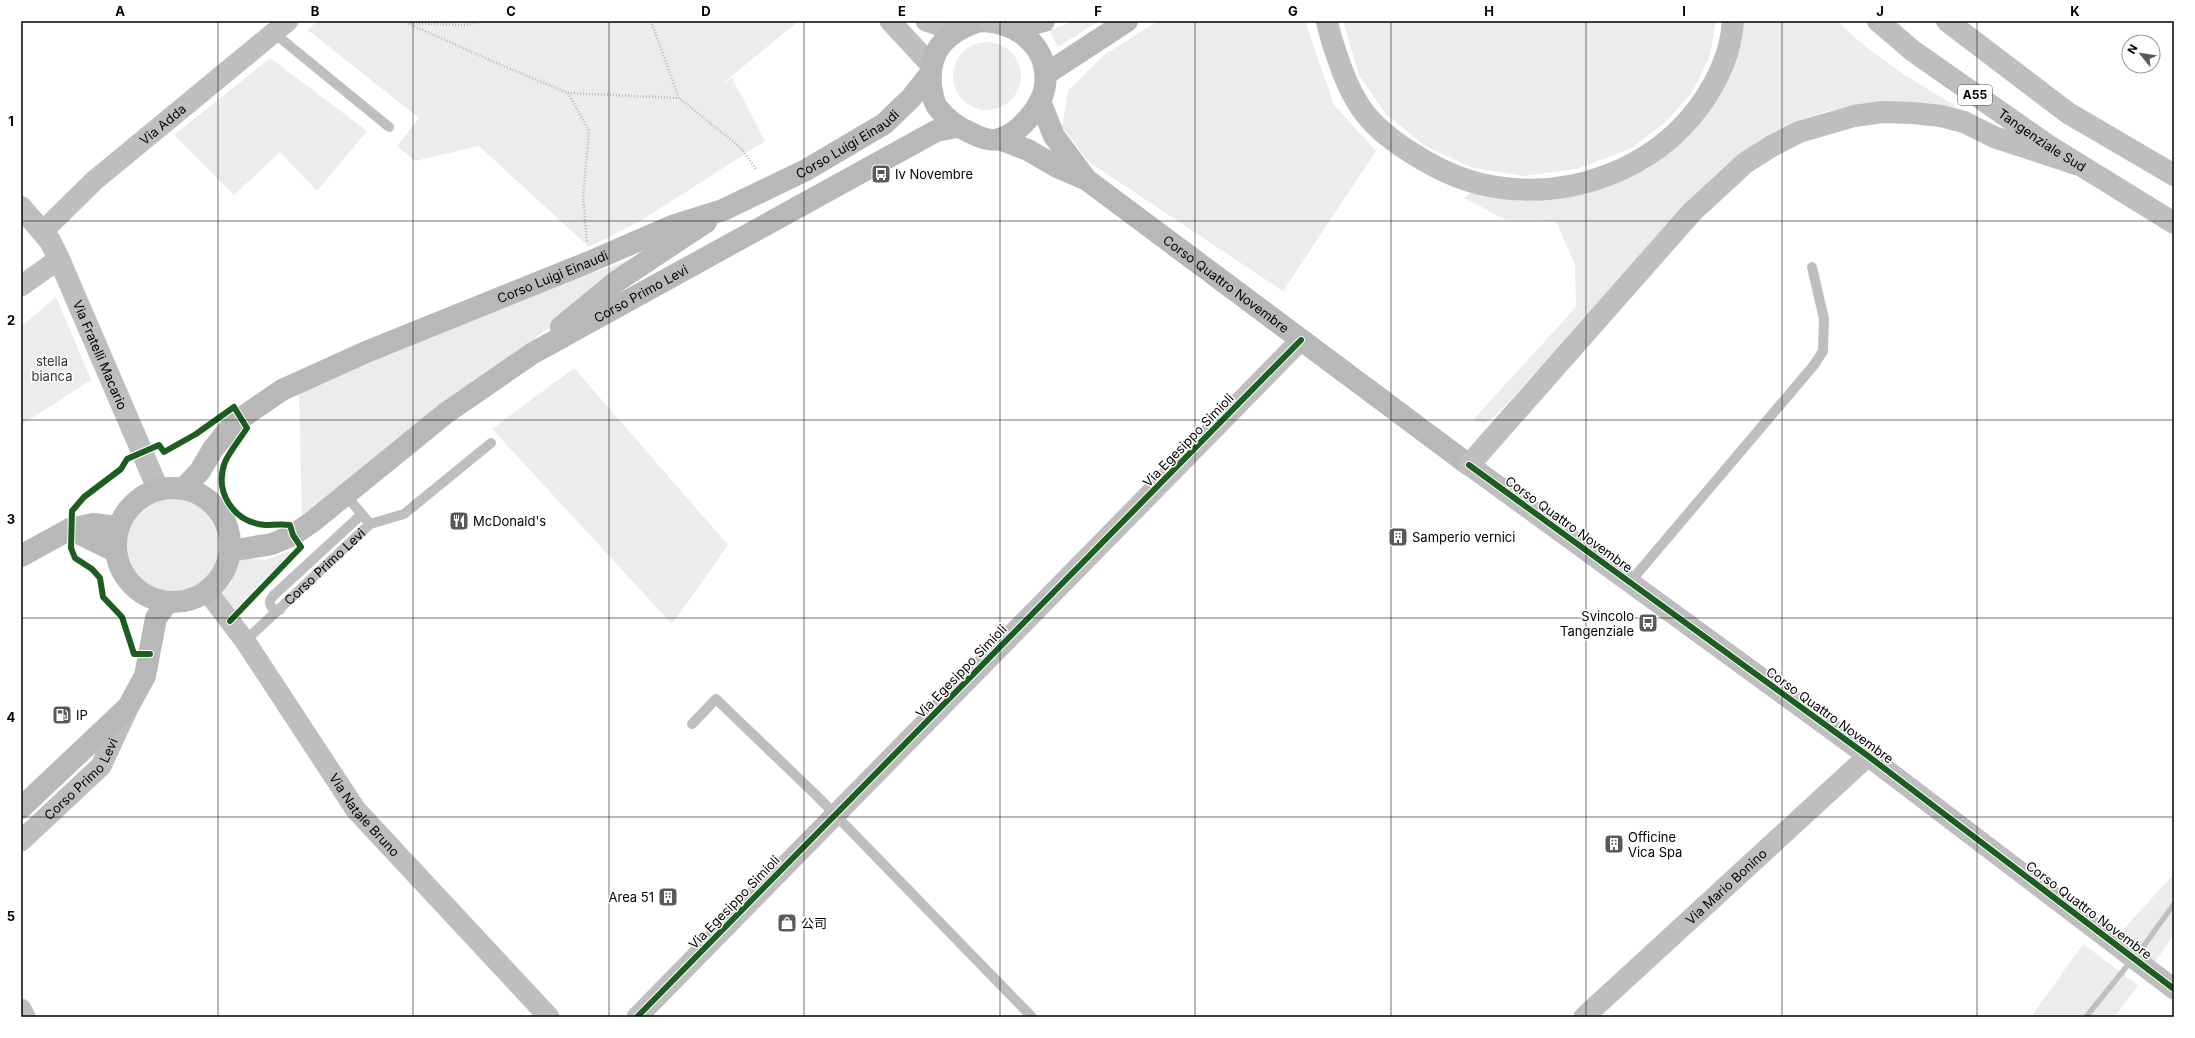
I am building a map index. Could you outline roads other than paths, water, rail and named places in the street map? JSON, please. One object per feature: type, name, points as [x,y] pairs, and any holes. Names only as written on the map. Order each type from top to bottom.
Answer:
[{"type":"main road","points":[[979,21],[992,21],[1014,28],[1029,38],[1041,54],[1046,74],[1045,87],[1040,101],[1018,129],[999,139],[981,138],[956,127],[944,116],[935,104],[931,69],[936,51],[945,40],[956,31],[979,21]]},
{"type":"main road","points":[[1014,28],[1044,21]]},
{"type":"main road","points":[[1046,74],[1127,21]]},
{"type":"main road","points":[[1327,21],[1341,68],[1356,101],[1376,126],[1397,144],[1431,165],[1462,178],[1495,187],[1529,190],[1564,188],[1598,179],[1634,164],[1664,145],[1688,121],[1708,94],[1724,64],[1732,35],[1732,21]]},
{"type":"main road","name":"Tangenziale Sud","points":[[1878,21],[1914,52],[2076,164],[2174,223]]},
{"type":"main road","points":[[1947,21],[1981,49],[2068,113],[2174,175]]},
{"type":"main road","points":[[1956,21],[1981,49]]},
{"type":"main road","name":"Corso Luigi Einaudi","points":[[184,488],[200,471],[213,449],[234,423],[282,390],[366,352],[590,262],[672,226],[723,210],[806,170],[884,124],[912,98],[931,69]]},
{"type":"main road","name":"Corso Quattro Novembre","points":[[1040,101],[1054,136],[1087,180]]},
{"type":"main road","points":[[1469,465],[1692,212],[1745,163],[1772,146],[1799,132],[1854,116],[1883,112],[1941,116],[1964,122],[1994,136],[2076,164]]},
{"type":"main road","name":"Corso Primo Levi","points":[[230,551],[272,544],[293,535],[312,522],[446,413],[533,352],[652,289],[748,234],[936,131],[956,127]]},
{"type":"main road","name":"Corso Quattro Novembre","points":[[999,139],[1028,150],[1057,167],[1087,180],[1469,465]]},
{"type":"main road","name":"Via Fratelli Macario","points":[[21,207],[42,232],[59,258],[142,451],[152,491]]},
{"type":"main road","name":"Corso Primo Levi","points":[[533,352],[568,320],[617,281],[723,210]]},
{"type":"main road","points":[[184,488],[200,494],[214,504],[224,518],[230,551],[226,566],[218,580],[207,591],[193,599],[168,602],[148,597],[135,589],[126,578],[119,565],[116,551],[118,528],[124,514],[134,502],[152,491],[184,488]]},
{"type":"main road","points":[[21,556],[70,530],[93,524],[118,528]]},
{"type":"main road","points":[[70,530],[116,551]]},
{"type":"main road","name":"Corso Primo Levi","points":[[135,589],[148,613],[152,632]]},
{"type":"main road","name":"Corso Primo Levi","points":[[21,808],[128,708],[145,676],[152,632],[156,618],[168,602]]},
{"type":"street","points":[[890,21],[931,69]]},
{"type":"street","points":[[926,21],[956,31]]},
{"type":"street","name":"Via Adda","points":[[42,232],[95,180],[281,27]]},
{"type":"street","points":[[21,286],[59,258]]},
{"type":"street","name":"Via Egesippo Simioli","points":[[637,1017],[1301,340]]},
{"type":"street","name":"Corso Quattro Novembre","points":[[1469,465],[1868,756],[2174,990]]},
{"type":"street","name":"Via Natale Bruno","points":[[207,591],[245,641],[356,810],[548,1017]]},
{"type":"street","name":"Corso Primo Levi","points":[[21,841],[101,766],[128,708]]},
{"type":"street","name":"Via Mario Bonino","points":[[1584,1017],[1868,756]]},
{"type":"street","points":[[21,1009],[25,1017]]},
{"type":"lane","points":[[281,27],[389,127]]},
{"type":"lane","points":[[1630,582],[1814,365],[1823,350],[1824,319],[1812,267]]},
{"type":"lane","name":"Corso Primo Levi","points":[[245,641],[280,610],[370,524],[404,514],[491,443]]},
{"type":"lane","name":"Corso Primo Levi","points":[[345,494],[370,524]]},
{"type":"lane","name":"Corso Primo Levi","points":[[280,610],[272,608],[270,605],[273,596],[361,515]]},
{"type":"lane","points":[[692,724],[716,700],[835,815],[1032,1017]]},
{"type":"waterway","points":[[2140,951],[2174,904]]},
{"type":"waterway","points":[[2086,1017],[2127,966]]},
{"type":"place","name":"Iv Novembre","points":[[881,174]]},
{"type":"place","name":"McDonald's","points":[[459,521]]},
{"type":"place","name":"Samperio vernici","points":[[1398,537]]},
{"type":"place","name":"Svincolo Tangenziale","points":[[1648,623]]},
{"type":"place","name":"IP","points":[[62,715]]},
{"type":"place","name":"Officine Vica Spa","points":[[1614,844]]},
{"type":"place","name":"Area 51","points":[[668,897]]},
{"type":"place","name":"公司","points":[[787,923]]},
{"type":"park label","name":"stella bianca","points":[[52,368]]}]
